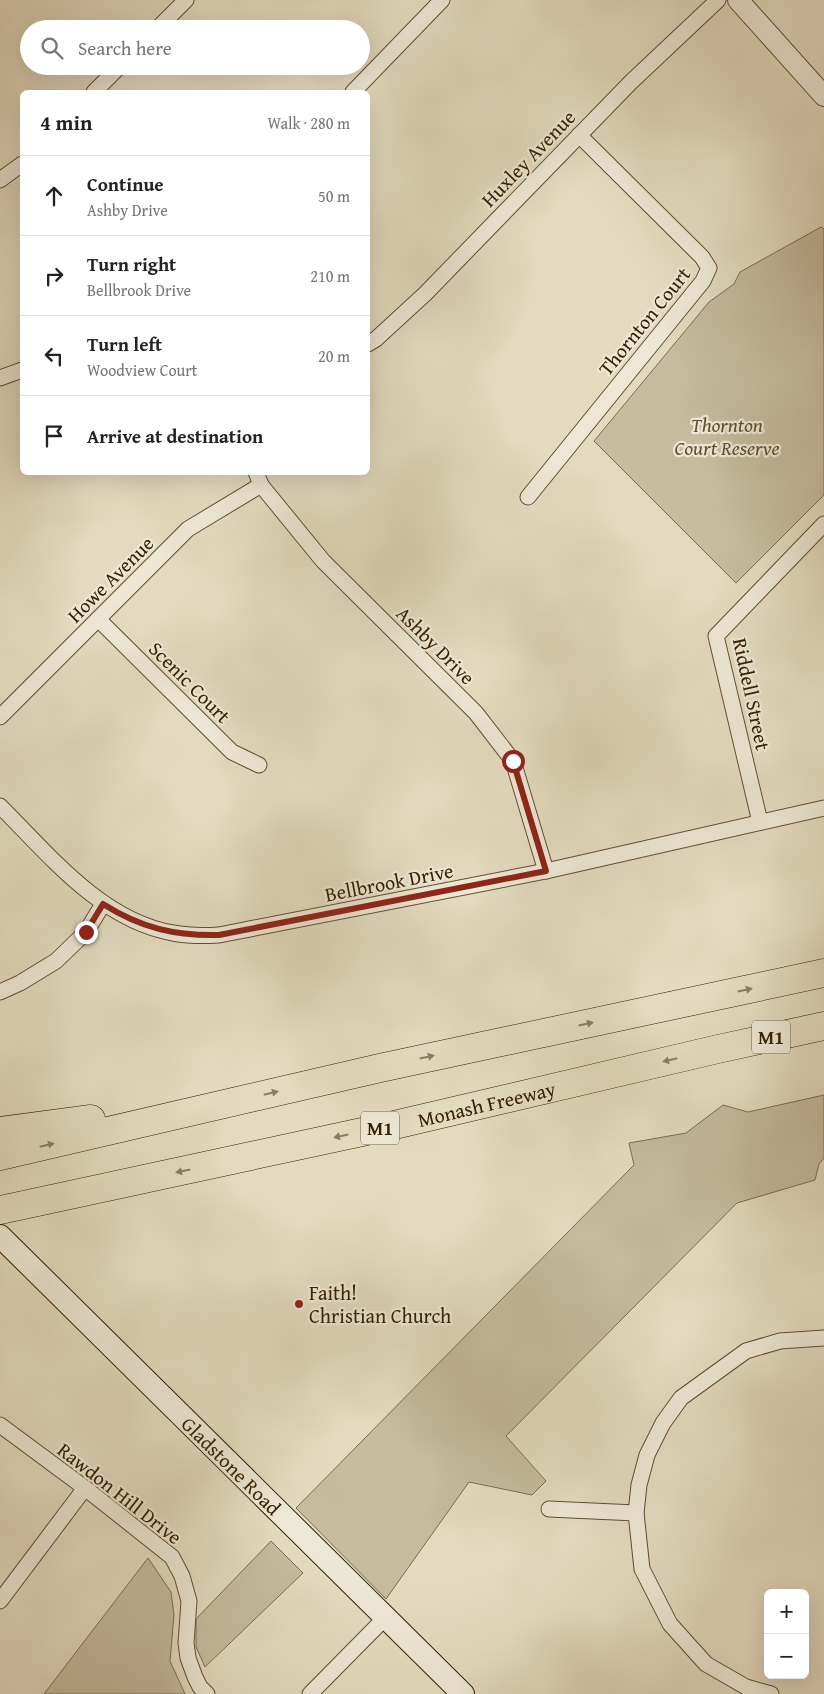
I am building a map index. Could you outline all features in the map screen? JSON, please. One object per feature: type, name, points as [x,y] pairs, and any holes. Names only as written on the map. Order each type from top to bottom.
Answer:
[{"type":"highway","points":[[0,1156],[380,1068],[824,973]]},
{"type":"highway","name":"Monash Freeway","points":[[15,1208],[380,1128],[824,1026]]},
{"type":"highway","points":[[0,1131],[224,1104]]},
{"type":"main road","name":"Gladstone Road","points":[[0,1236],[464,1694]]},
{"type":"street","points":[[166,20],[186,0]]},
{"type":"street","points":[[370,74],[442,0]]},
{"type":"street","name":"Huxley Avenue","points":[[370,343],[424,294],[631,82],[718,0]]},
{"type":"street","points":[[738,0],[824,96]]},
{"type":"street","points":[[96,90],[111,75]]},
{"type":"street","points":[[355,90],[369,75]]},
{"type":"street","name":"Thornton Court","points":[[528,497],[703,281],[709,268],[702,257],[579,135]]},
{"type":"street","points":[[0,180],[20,165]]},
{"type":"street","points":[[0,378],[20,371]]},
{"type":"street","name":"Howe Avenue","points":[[0,717],[188,529],[258,479]]},
{"type":"street","name":"Ashby Drive","points":[[258,479],[323,561],[476,713],[513,761],[546,871]]},
{"type":"street","name":"Riddell Street","points":[[760,822],[716,636],[824,524]]},
{"type":"street","name":"Scenic Court","points":[[98,619],[232,752],[259,765]]},
{"type":"street","name":"Bellbrook Drive","points":[[0,806],[80,885],[118,914],[141,924],[172,933],[198,936],[219,935],[546,871],[824,808]]},
{"type":"street","points":[[0,992],[20,983],[56,961],[86,932],[103,904]]},
{"type":"street","points":[[772,1694],[746,1687],[706,1664],[670,1624],[642,1569],[636,1513],[639,1485],[647,1454],[663,1423],[681,1398],[746,1351],[780,1341],[824,1338]]},
{"type":"street","name":"Rawdon Hill Drive","points":[[0,1425],[85,1488],[172,1557],[182,1576],[189,1601],[186,1643],[188,1658],[194,1676],[200,1687],[207,1694]]},
{"type":"street","points":[[0,1601],[85,1488]]},
{"type":"street","points":[[549,1509],[636,1513]]},
{"type":"street","points":[[310,1694],[386,1617]]},
{"type":"green space","name":"Thornton Court Reserve","points":[[821,227],[824,229],[824,495],[736,583],[594,441],[709,302],[734,284],[740,272]]},
{"type":"green space","points":[[824,1095],[824,1158],[819,1164],[815,1180],[737,1203],[506,1436],[546,1481],[532,1495],[469,1482],[386,1599],[296,1508],[634,1165],[629,1143],[686,1133],[723,1105],[748,1112]]},
{"type":"green space","points":[[271,1541],[303,1573],[205,1667],[196,1647],[196,1619]]},
{"type":"green space","points":[[148,1558],[171,1592],[174,1615],[170,1661],[185,1694],[44,1694]]},
{"type":"place","name":"Faith! Christian Church","points":[[299,1304]]},
{"type":"route","points":[[86,932],[103,904],[118,914],[141,924],[172,933],[198,936],[219,935],[546,871],[513,761]]}]
